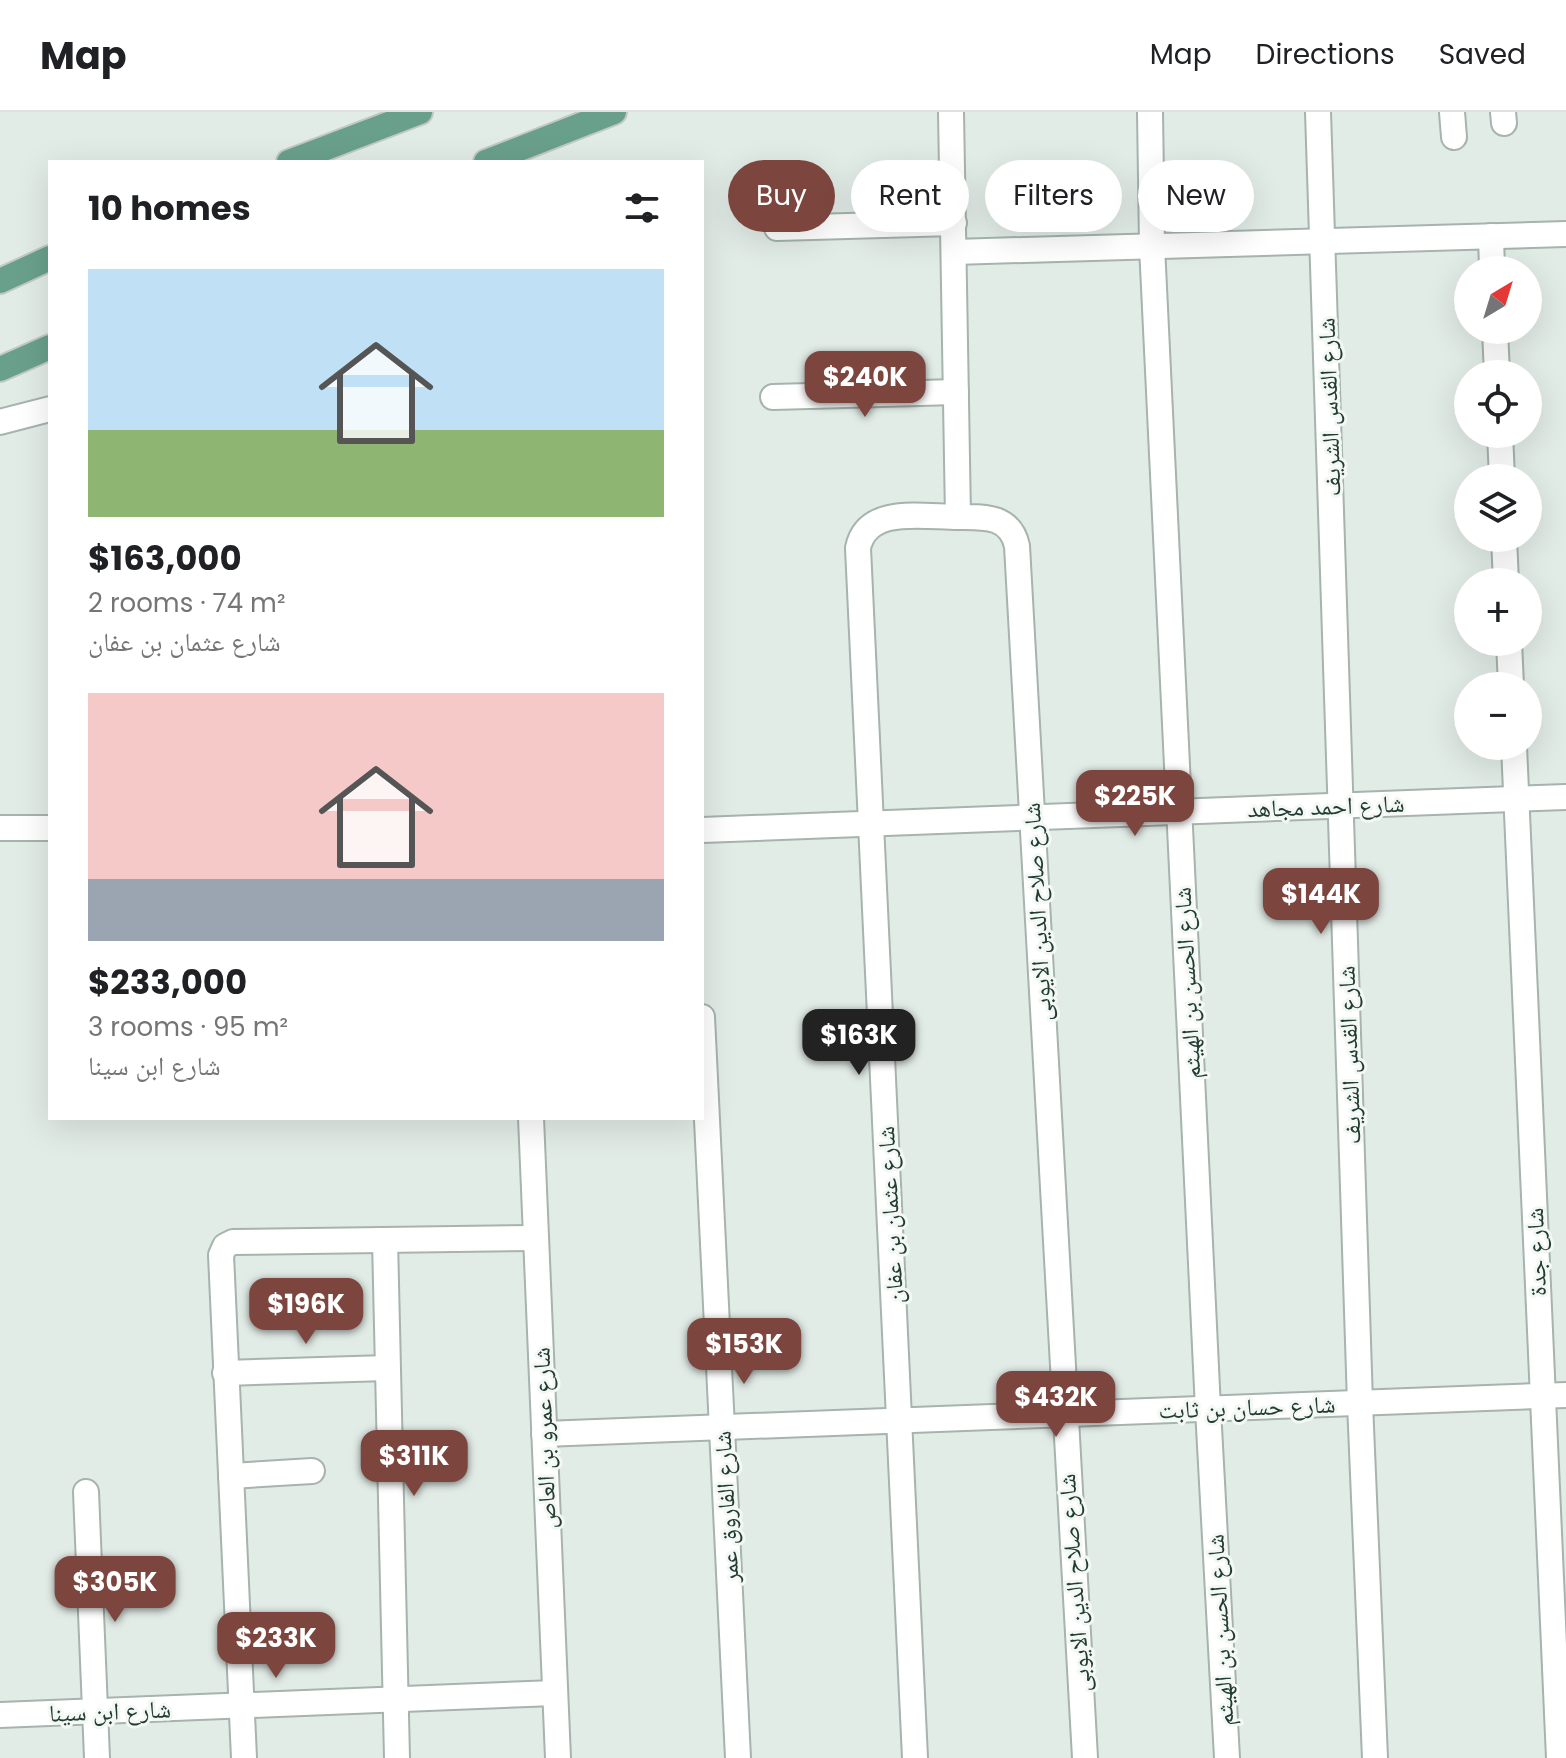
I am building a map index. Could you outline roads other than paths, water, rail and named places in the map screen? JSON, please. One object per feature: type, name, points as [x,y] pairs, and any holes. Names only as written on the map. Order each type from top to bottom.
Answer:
[{"type":"main road","points":[[294,160],[420,112]]},
{"type":"main road","points":[[494,160],[614,112]]},
{"type":"main road","points":[[0,281],[48,259]]},
{"type":"main road","points":[[0,369],[48,348]]},
{"type":"street","points":[[951,112],[952,160]]},
{"type":"street","name":"شارع الحسن بن الهيثم","points":[[1150,112],[1152,246],[1227,1758]]},
{"type":"street","name":"شارع القدس الشريف","points":[[1318,112],[1360,1403],[1375,1758]]},
{"type":"street","points":[[1452,112],[1454,137]]},
{"type":"street","points":[[954,232],[958,517]]},
{"type":"street","points":[[954,252],[1566,234]]},
{"type":"street","points":[[1491,236],[1492,256]]},
{"type":"street","points":[[773,397],[956,392]]},
{"type":"street","points":[[0,422],[48,410]]},
{"type":"street","name":"شارع صلاح الدين الايوبى","points":[[958,517],[1000,520],[1015,538],[1085,1758]]},
{"type":"street","name":"شارع عثمان بن عفان","points":[[915,1758],[858,548],[860,538],[873,522],[883,518],[958,517]]},
{"type":"street","name":"شارع جدة","points":[[1515,760],[1554,1396],[1559,1758]]},
{"type":"street","name":"شارع احمد مجاهد","points":[[704,830],[1566,797]]},
{"type":"street","points":[[0,828],[48,828]]},
{"type":"street","name":"شارع الفاروق عمر","points":[[704,1058],[738,1758]]},
{"type":"street","name":"شارع عمرو بن العاص","points":[[531,1120],[558,1758]]},
{"type":"street","points":[[244,1758],[225,1373],[221,1255],[225,1246],[233,1242],[536,1238]]},
{"type":"street","points":[[385,1240],[397,1758]]},
{"type":"street","points":[[225,1373],[387,1368]]},
{"type":"street","name":"شارع حسان بن ثابت","points":[[544,1434],[1554,1396]]},
{"type":"street","points":[[231,1476],[312,1471]]},
{"type":"street","points":[[86,1492],[97,1758]]},
{"type":"street","name":"شارع ابن سينا","points":[[0,1715],[555,1693]]}]
